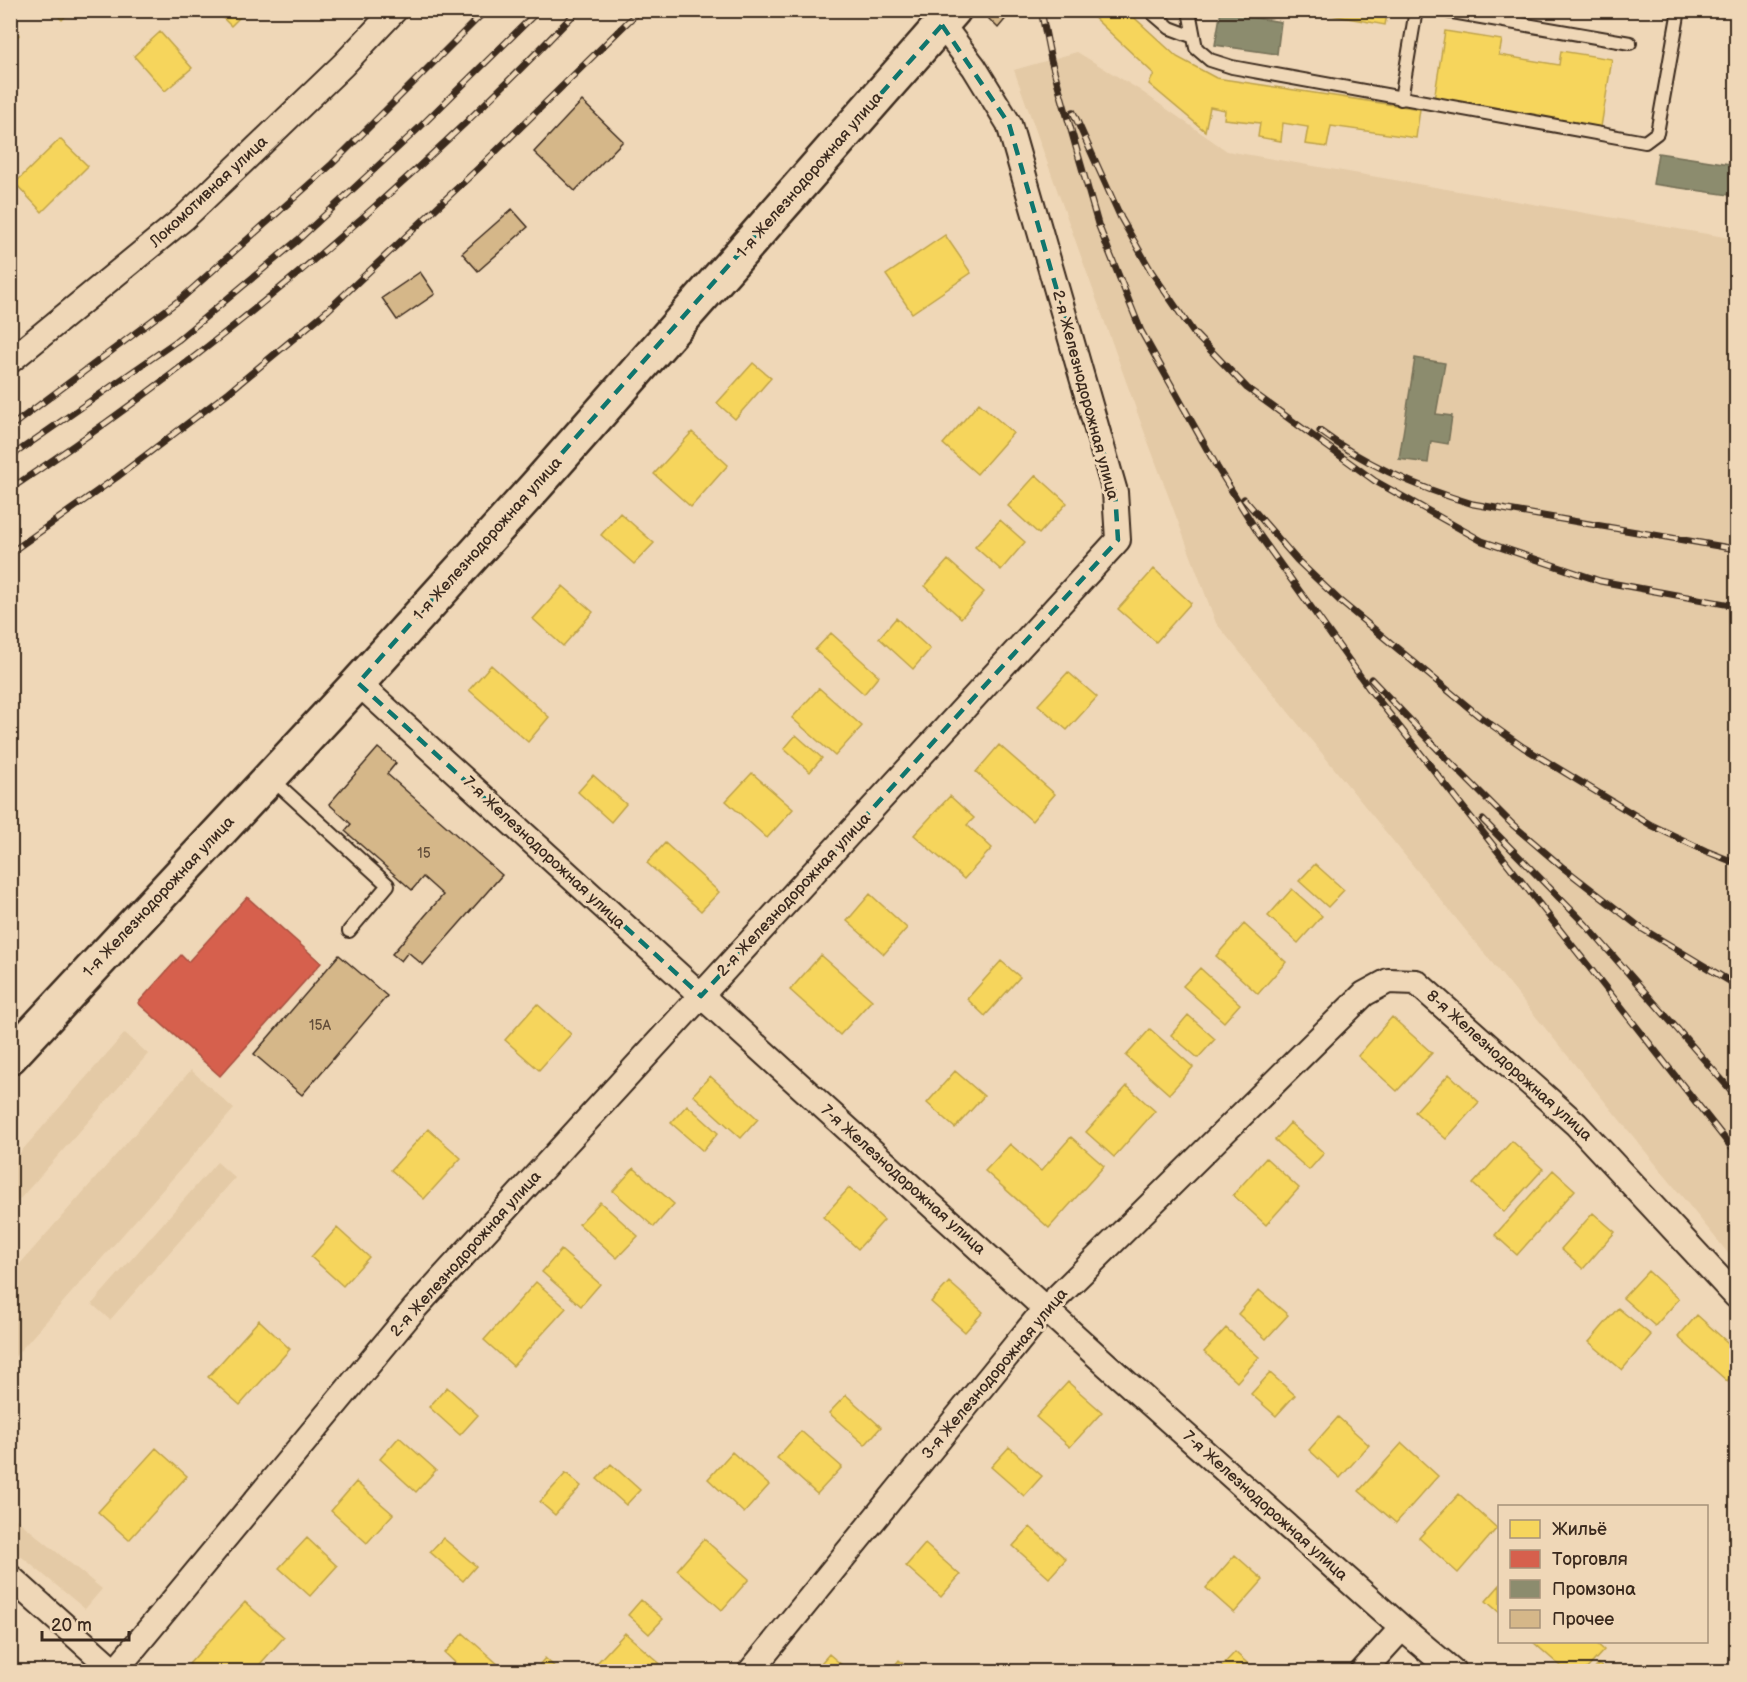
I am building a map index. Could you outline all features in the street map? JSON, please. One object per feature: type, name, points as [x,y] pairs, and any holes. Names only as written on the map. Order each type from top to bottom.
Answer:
[{"type":"main road","name":"1-я Железнодорожная улица","points":[[10,1057],[358,683],[536,486],[948,18]]},
{"type":"street","name":"Локомотивная улица","points":[[10,361],[183,219],[343,65],[395,10]]},
{"type":"street","name":"2-я Железнодорожная улица","points":[[115,1671],[415,1308],[1118,540],[1115,492],[1009,124],[974,67],[948,18]]},
{"type":"street","name":"7-я Железнодорожная улица","points":[[358,683],[1046,1309],[1402,1628],[1454,1671]]},
{"type":"street","name":"8-я Железнодорожная улица","points":[[1364,994],[1388,981],[1416,982],[1576,1124],[1737,1296]]},
{"type":"street","name":"3-я Железнодорожная улица","points":[[750,1671],[1046,1309],[1364,994]]},
{"type":"street","points":[[10,1577],[115,1671]]},
{"type":"street","points":[[1362,1671],[1402,1628]]},
{"type":"lane","points":[[1149,10],[1170,28],[1194,37]]},
{"type":"lane","points":[[1191,10],[1196,48],[1210,60],[1232,67],[1645,142],[1657,133],[1679,10]]},
{"type":"lane","points":[[1401,99],[1416,10]]},
{"type":"lane","points":[[1441,10],[1630,43]]},
{"type":"lane","points":[[270,777],[388,885],[349,931]]},
{"type":"highlighted area","points":[[942,25],[1009,124],[1115,492],[1118,540],[701,996],[358,683]]},
{"type":"shaded area","points":[[1077,52],[1138,89],[1227,151],[1736,239],[1736,1263],[1216,623],[1141,423],[1014,70]]},
{"type":"shaded area","points":[[125,1033],[148,1054],[11,1209],[11,1163]]},
{"type":"shaded area","points":[[191,1070],[234,1109],[11,1361],[11,1274]]},
{"type":"shaded area","points":[[217,1162],[235,1178],[110,1320],[92,1304]]},
{"type":"shaded area","points":[[10,1514],[102,1589],[85,1609],[11,1548]]},
{"type":"building: Жильё","points":[[52,10],[71,10],[62,20]]},
{"type":"building: Жильё","points":[[215,10],[247,10],[231,26]]},
{"type":"building: Жильё","points":[[1086,10],[1126,10],[1177,57],[1216,78],[1420,109],[1416,138],[1331,126],[1327,147],[1305,144],[1308,127],[1283,123],[1281,141],[1258,137],[1260,123],[1224,119],[1225,110],[1210,107],[1205,131],[1149,84],[1154,74]]},
{"type":"building: Жильё","points":[[1321,10],[1388,10],[1385,25],[1320,13]]},
{"type":"building: Жильё","points":[[10,27],[19,35],[10,44]]},
{"type":"building: Жильё","points":[[1445,31],[1502,40],[1499,55],[1559,65],[1561,51],[1612,59],[1601,127],[1434,100]]},
{"type":"building: Жильё","points":[[160,32],[192,68],[165,91],[134,56]]},
{"type":"building: Жильё","points":[[60,139],[88,166],[42,212],[15,183]]},
{"type":"building: Жильё","points":[[945,235],[971,273],[912,313],[886,275]]},
{"type":"building: Жильё","points":[[753,363],[771,378],[735,419],[717,403]]},
{"type":"building: Жильё","points":[[979,403],[1013,433],[977,474],[943,444]]},
{"type":"building: Жильё","points":[[692,432],[728,465],[691,507],[654,474]]},
{"type":"building: Жильё","points":[[1036,475],[1067,503],[1039,534],[1008,506]]},
{"type":"building: Жильё","points":[[620,513],[654,543],[634,564],[601,535]]},
{"type":"building: Жильё","points":[[1000,520],[1025,542],[1001,570],[975,547]]},
{"type":"building: Жильё","points":[[948,560],[984,592],[961,618],[925,586]]},
{"type":"building: Жильё","points":[[1154,569],[1191,603],[1156,642],[1118,609]]},
{"type":"building: Жильё","points":[[563,586],[593,612],[563,646],[533,619]]},
{"type":"building: Жильё","points":[[896,618],[930,649],[913,669],[879,638]]},
{"type":"building: Жильё","points":[[831,633],[879,676],[864,694],[815,650]]},
{"type":"building: Жильё","points":[[491,665],[549,717],[528,742],[469,690]]},
{"type":"building: Жильё","points":[[1068,672],[1097,697],[1067,730],[1038,705]]},
{"type":"building: Жильё","points":[[819,688],[862,726],[835,756],[792,718]]},
{"type":"building: Жильё","points":[[796,735],[822,758],[810,772],[784,749]]},
{"type":"building: Жильё","points":[[999,745],[1055,794],[1032,821],[976,772]]},
{"type":"building: Жильё","points":[[752,773],[793,809],[767,838],[726,801]]},
{"type":"building: Жильё","points":[[593,775],[626,804],[611,822],[578,792]]},
{"type":"building: Жильё","points":[[950,796],[974,818],[967,825],[992,848],[964,879],[914,835]]},
{"type":"building: Жильё","points":[[665,843],[719,892],[701,911],[647,863]]},
{"type":"building: Жильё","points":[[1315,864],[1344,890],[1328,907],[1299,881]]},
{"type":"building: Жильё","points":[[1292,889],[1322,916],[1298,943],[1268,916]]},
{"type":"building: Жильё","points":[[870,894],[907,928],[884,954],[847,921]]},
{"type":"building: Жильё","points":[[1244,924],[1286,962],[1258,994],[1216,956]]},
{"type":"building: Жильё","points":[[821,955],[872,1000],[840,1035],[790,990]]},
{"type":"building: Жильё","points":[[1001,961],[1020,977],[985,1016],[967,999]]},
{"type":"building: Жильё","points":[[1200,968],[1240,1004],[1224,1022],[1183,986]]},
{"type":"building: Жильё","points":[[537,1004],[571,1034],[539,1070],[505,1040]]},
{"type":"building: Жильё","points":[[1188,1015],[1215,1039],[1198,1058],[1171,1035]]},
{"type":"building: Жильё","points":[[1392,1017],[1432,1053],[1397,1091],[1358,1056]]},
{"type":"building: Жильё","points":[[1150,1029],[1193,1067],[1169,1094],[1126,1056]]},
{"type":"building: Жильё","points":[[955,1071],[984,1096],[955,1128],[927,1103]]},
{"type":"building: Жильё","points":[[1449,1074],[1479,1102],[1446,1139],[1415,1112]]},
{"type":"building: Жильё","points":[[710,1076],[758,1119],[741,1138],[693,1095]]},
{"type":"building: Жильё","points":[[1127,1086],[1155,1111],[1114,1157],[1086,1132]]},
{"type":"building: Жильё","points":[[687,1105],[718,1133],[703,1151],[671,1123]]},
{"type":"building: Жильё","points":[[1290,1123],[1324,1153],[1309,1170],[1275,1140]]},
{"type":"building: Жильё","points":[[428,1129],[461,1158],[424,1199],[391,1170]]},
{"type":"building: Жильё","points":[[1071,1137],[1104,1166],[1049,1228],[985,1171],[1010,1144],[1041,1171]]},
{"type":"building: Жильё","points":[[1512,1141],[1543,1169],[1504,1212],[1473,1184]]},
{"type":"building: Жильё","points":[[1266,1158],[1299,1188],[1266,1225],[1233,1195]]},
{"type":"building: Жильё","points":[[634,1168],[674,1204],[654,1227],[613,1191]]},
{"type":"building: Жильё","points":[[1553,1170],[1575,1190],[1517,1255],[1495,1235]]},
{"type":"building: Жильё","points":[[849,1188],[884,1220],[858,1249],[823,1217]]},
{"type":"building: Жильё","points":[[600,1202],[638,1236],[617,1258],[579,1224]]},
{"type":"building: Жильё","points":[[1593,1213],[1615,1232],[1583,1269],[1561,1249]]},
{"type":"building: Жильё","points":[[337,1228],[369,1257],[343,1286],[311,1257]]},
{"type":"building: Жильё","points":[[561,1250],[600,1284],[581,1306],[542,1272]]},
{"type":"building: Жильё","points":[[1648,1271],[1679,1299],[1655,1326],[1623,1298]]},
{"type":"building: Жильё","points":[[536,1282],[566,1308],[513,1366],[484,1340]]},
{"type":"building: Жильё","points":[[949,1282],[983,1312],[965,1332],[931,1302]]},
{"type":"building: Жильё","points":[[1259,1290],[1288,1315],[1266,1339],[1238,1314]]},
{"type":"building: Жильё","points":[[1618,1308],[1651,1335],[1622,1370],[1589,1342]]},
{"type":"building: Жильё","points":[[1697,1315],[1736,1350],[1736,1370],[1727,1381],[1678,1337]]},
{"type":"building: Жильё","points":[[259,1320],[290,1349],[240,1405],[208,1377]]},
{"type":"building: Жильё","points":[[1226,1328],[1259,1357],[1237,1382],[1204,1352]]},
{"type":"building: Жильё","points":[[1270,1373],[1295,1395],[1276,1416],[1251,1394]]},
{"type":"building: Жильё","points":[[1068,1382],[1102,1412],[1070,1447],[1036,1417]]},
{"type":"building: Жильё","points":[[447,1387],[478,1415],[460,1435],[429,1407]]},
{"type":"building: Жильё","points":[[846,1395],[881,1427],[865,1445],[829,1413]]},
{"type":"building: Жильё","points":[[1338,1417],[1369,1445],[1340,1478],[1309,1450]]},
{"type":"building: Жильё","points":[[801,1431],[842,1467],[817,1494],[777,1458]]},
{"type":"building: Жильё","points":[[399,1437],[436,1470],[416,1492],[380,1459]]},
{"type":"building: Жильё","points":[[1402,1443],[1438,1476],[1396,1523],[1359,1491]]},
{"type":"building: Жильё","points":[[1009,1447],[1042,1476],[1024,1496],[991,1467]]},
{"type":"building: Жильё","points":[[156,1448],[187,1476],[129,1540],[98,1512]]},
{"type":"building: Жильё","points":[[732,1452],[769,1485],[744,1513],[708,1479]]},
{"type":"building: Жильё","points":[[611,1464],[640,1490],[626,1505],[597,1479]]},
{"type":"building: Жильё","points":[[566,1473],[581,1486],[555,1515],[540,1502]]},
{"type":"building: Жильё","points":[[356,1482],[393,1514],[367,1543],[331,1511]]},
{"type":"building: Жильё","points":[[1459,1494],[1497,1528],[1458,1573],[1419,1538]]},
{"type":"building: Жильё","points":[[1030,1527],[1066,1559],[1049,1578],[1013,1546]]},
{"type":"building: Жильё","points":[[307,1538],[337,1566],[310,1596],[279,1568]]},
{"type":"building: Жильё","points":[[443,1538],[476,1566],[463,1581],[430,1552]]},
{"type":"building: Жильё","points":[[704,1539],[749,1579],[722,1610],[677,1570]]},
{"type":"building: Жильё","points":[[925,1544],[960,1575],[941,1597],[906,1566]]},
{"type":"building: Жильё","points":[[1235,1555],[1263,1580],[1234,1613],[1206,1588]]},
{"type":"building: Жильё","points":[[1498,1587],[1498,1611],[1486,1601]]},
{"type":"building: Жильё","points":[[641,1600],[663,1619],[649,1634],[628,1615]]},
{"type":"building: Жильё","points":[[245,1602],[284,1637],[253,1672],[198,1672],[189,1664]]},
{"type":"building: Жильё","points":[[463,1633],[499,1665],[493,1672],[465,1672],[445,1653]]},
{"type":"building: Жильё","points":[[625,1633],[665,1668],[662,1672],[607,1672],[597,1663]]},
{"type":"building: Жильё","points":[[1534,1643],[1596,1643],[1604,1650],[1584,1672],[1567,1672]]},
{"type":"building: Жильё","points":[[1235,1652],[1257,1672],[1218,1670]]},
{"type":"building: Жильё","points":[[829,1654],[850,1672],[813,1672]]},
{"type":"building: Жильё","points":[[545,1658],[560,1672],[533,1672]]},
{"type":"building: Жильё","points":[[899,1660],[913,1672],[889,1672]]},
{"type":"building: Жильё","points":[[1598,1664],[1609,1672],[1593,1672]]},
{"type":"building: Торговля","points":[[247,897],[321,963],[220,1076],[138,1003],[181,955],[188,962]]},
{"type":"building: Промзона","points":[[1221,10],[1251,10],[1250,17],[1281,22],[1277,54],[1215,45]]},
{"type":"building: Промзона","points":[[1658,153],[1736,165],[1736,196],[1653,184]]},
{"type":"building: Промзона","points":[[1415,358],[1445,363],[1436,414],[1452,416],[1448,444],[1431,441],[1428,463],[1399,459]]},
{"type":"building: Прочее","points":[[981,10],[1013,10],[998,28],[981,11]]},
{"type":"building: Прочее","points":[[582,101],[623,141],[575,191],[534,152]]},
{"type":"building: Прочее","points":[[512,209],[528,227],[478,271],[462,253]]},
{"type":"building: Прочее","points":[[420,272],[435,294],[397,320],[382,298]]},
{"type":"building: Прочее","points":[[378,748],[396,763],[387,774],[502,875],[423,965],[408,952],[401,961],[392,954],[443,895],[423,877],[412,890],[345,831],[351,824],[329,804]]},
{"type":"building: Прочее","points":[[339,955],[387,996],[302,1095],[254,1054]]},
{"type":"railway","points":[[10,427],[182,298],[332,164],[486,10]]},
{"type":"railway","points":[[10,457],[178,340],[298,240],[420,127],[539,10]]},
{"type":"railway","points":[[10,489],[162,381],[308,265],[446,141],[578,10]]},
{"type":"railway","points":[[10,553],[117,477],[229,392],[328,310],[485,162],[640,10]]},
{"type":"railway","points":[[1041,10],[1051,60],[1098,224],[1141,331],[1217,467],[1258,533],[1368,687],[1736,1153]]},
{"type":"railway","points":[[1073,112],[1121,218],[1151,271],[1193,332],[1247,388],[1375,481],[1482,541],[1600,581],[1736,606]]},
{"type":"railway","points":[[1320,431],[1374,465],[1433,491],[1473,504],[1736,549]]},
{"type":"railway","points":[[1244,499],[1297,560],[1340,601],[1479,716],[1523,747],[1651,825],[1736,863]]},
{"type":"railway","points":[[1371,679],[1513,825],[1561,866],[1641,928],[1736,985]]},
{"type":"railway","points":[[1483,820],[1586,925],[1736,1096]]}]
